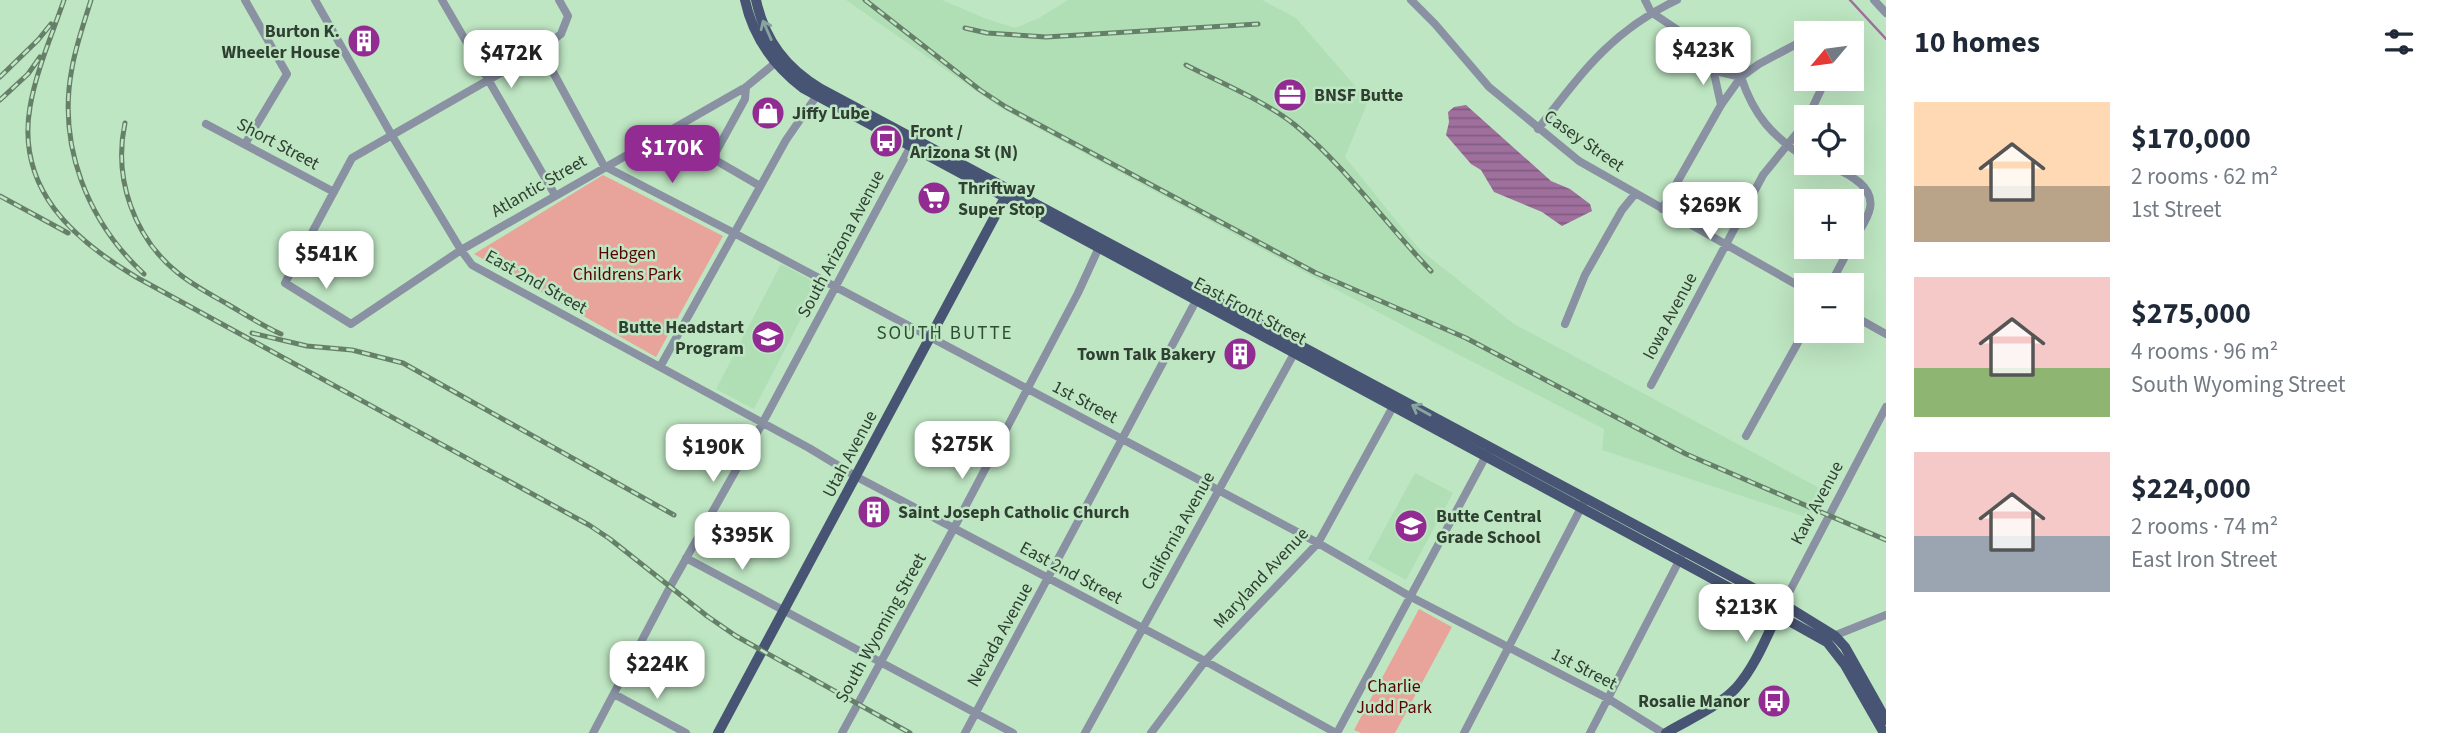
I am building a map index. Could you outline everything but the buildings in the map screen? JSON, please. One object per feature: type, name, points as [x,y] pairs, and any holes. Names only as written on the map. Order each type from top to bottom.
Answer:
[{"type":"main road","name":"East Front Street","points":[[746,0],[748,14],[763,47],[803,88],[819,92],[1830,638]]},
{"type":"main road","name":"East Front Street","points":[[756,0],[778,61]]},
{"type":"main road","name":"Utah Avenue","points":[[718,733],[1007,193]]},
{"type":"main road","points":[[1665,733],[1719,703],[1737,687],[1760,650],[1780,609]]},
{"type":"main road","points":[[1830,638],[1845,647],[1886,720]]},
{"type":"main road","points":[[1830,638],[1884,733]]},
{"type":"street","points":[[245,0],[287,74],[245,145]]},
{"type":"street","name":"East 2nd Street","points":[[316,0],[391,135],[472,265],[857,477],[1336,733]]},
{"type":"street","points":[[442,0],[555,195]]},
{"type":"street","points":[[334,192],[352,158],[541,50],[561,34],[568,16],[559,0]]},
{"type":"street","name":"Casey Street","points":[[1411,0],[1489,87],[1579,161],[1794,283]]},
{"type":"street","points":[[1645,0],[1651,12],[1706,49],[1721,104]]},
{"type":"street","points":[[1538,129],[1588,64],[1618,36],[1651,12],[1677,0]]},
{"type":"street","points":[[1874,0],[1886,13]]},
{"type":"street","points":[[1662,209],[1721,104],[1741,77],[1794,45]]},
{"type":"street","points":[[541,50],[604,166]]},
{"type":"street","name":"Atlantic Street","points":[[334,192],[285,283],[351,324],[461,250],[746,87],[778,61]]},
{"type":"street","points":[[1712,64],[1720,72],[1741,77]]},
{"type":"street","points":[[1741,77],[1746,93],[1764,125],[1794,150]]},
{"type":"street","points":[[712,159],[745,99],[746,87]]},
{"type":"street","points":[[660,367],[786,140],[819,92]]},
{"type":"street","name":"Short Street","points":[[206,124],[334,192]]},
{"type":"street","points":[[667,132],[761,186]]},
{"type":"street","name":"Iowa Avenue","points":[[1651,385],[1763,175],[1794,137]]},
{"type":"street","name":"South Arizona Avenue","points":[[593,733],[912,142]]},
{"type":"street","name":"1st Street","points":[[604,166],[1318,543],[1411,597],[1607,698],[1665,733]]},
{"type":"street","points":[[1848,175],[1857,179],[1864,189]]},
{"type":"street","points":[[1864,190],[1869,197],[1870,208],[1864,220]]},
{"type":"street","points":[[1565,324],[1586,275],[1622,210],[1635,194]]},
{"type":"street","name":"South Wyoming Street","points":[[842,733],[954,528],[1101,244]]},
{"type":"street","name":"Nevada Avenue","points":[[965,733],[1198,297]]},
{"type":"street","points":[[1864,322],[1886,334]]},
{"type":"street","points":[[1746,436],[1798,343]]},
{"type":"street","name":"California Avenue","points":[[1085,733],[1296,348]]},
{"type":"street","name":"Maryland Avenue","points":[[1151,733],[1205,661],[1318,543],[1396,402]]},
{"type":"street","name":"Kaw Avenue","points":[[1780,609],[1886,407]]},
{"type":"street","points":[[1336,733],[1488,452]]},
{"type":"street","points":[[1464,733],[1583,503]]},
{"type":"street","points":[[1590,733],[1682,556]]},
{"type":"street","points":[[686,558],[1013,733]]},
{"type":"street","points":[[1830,638],[1886,615]]},
{"type":"street","points":[[614,694],[686,733]]},
{"type":"shaded area","points":[[846,0],[942,0],[1015,28],[1039,18],[1068,0],[1262,0],[1296,18],[1368,101],[1345,157],[1419,249],[1514,324],[1825,491],[1809,518],[1602,450],[1604,429],[1428,339],[999,107]]},
{"type":"shaded area","points":[[1466,105],[1551,181],[1570,189],[1590,204],[1592,211],[1562,226],[1542,212],[1494,192],[1481,170],[1471,164],[1446,135],[1448,112],[1454,107]]},
{"type":"shaded area","name":"Butte Headstart Program","points":[[781,264],[819,284],[754,409],[716,389]]},
{"type":"shaded area","name":"Butte Central Grade School","points":[[1415,473],[1453,493],[1406,580],[1368,559]]},
{"type":"green space","name":"Hebgen Childrens Park","points":[[603,175],[723,236],[656,357],[474,254]]},
{"type":"green space","name":"Charlie Judd Park","points":[[1419,609],[1452,627],[1395,733],[1361,733],[1354,730]]},
{"type":"waterway","points":[[1850,0],[1886,39]]},
{"type":"railway","points":[[64,0],[36,80],[30,107],[28,136],[32,163],[41,187],[54,208],[91,246],[136,277],[589,525],[736,636],[910,733]]},
{"type":"railway","points":[[91,0],[74,59],[68,97],[73,154],[81,181],[107,231],[144,274]]},
{"type":"railway","points":[[865,0],[980,90],[1006,107],[1316,273],[1466,338],[1686,454],[1886,540]]},
{"type":"railway","points":[[0,77],[51,24]]},
{"type":"railway","points":[[965,28],[987,33],[1046,37],[1258,24]]},
{"type":"railway","points":[[0,100],[28,74],[40,57]]},
{"type":"railway","points":[[1186,65],[1257,100],[1295,125],[1348,177],[1431,271]]},
{"type":"railway","points":[[125,123],[122,144],[125,185],[130,205],[149,243],[190,282],[281,334]]},
{"type":"railway","points":[[0,196],[68,233]]},
{"type":"railway","points":[[252,333],[307,346],[352,350],[403,363],[674,515]]},
{"type":"place","name":"Burton K. Wheeler House","points":[[364,41]]},
{"type":"place","name":"BNSF Butte","points":[[1290,95]]},
{"type":"place","name":"Jiffy Lube","points":[[768,113]]},
{"type":"place","name":"Front / Arizona St (N)","points":[[886,141]]},
{"type":"place","name":"Thriftway Super Stop","points":[[934,198]]},
{"type":"place","name":"Butte Headstart Program","points":[[768,337]]},
{"type":"place","name":"Town Talk Bakery","points":[[1240,354]]},
{"type":"place","name":"Saint Joseph Catholic Church","points":[[874,512]]},
{"type":"place","name":"Butte Central Grade School","points":[[1411,526]]},
{"type":"place","name":"Rosalie Manor","points":[[1774,701]]},
{"type":"district","name":"SOUTH BUTTE","points":[[945,333]]}]
